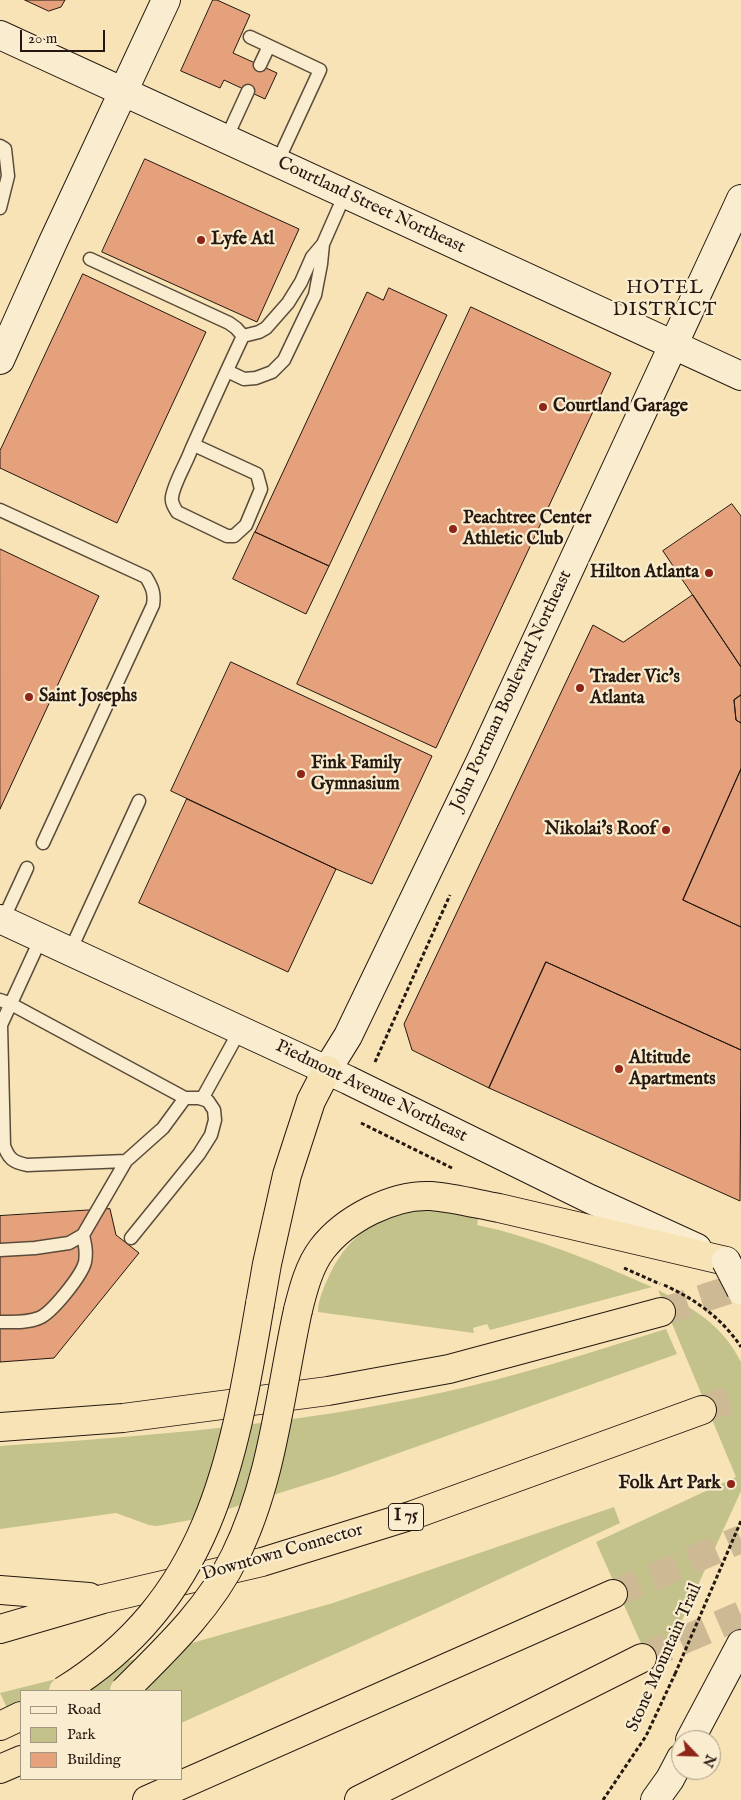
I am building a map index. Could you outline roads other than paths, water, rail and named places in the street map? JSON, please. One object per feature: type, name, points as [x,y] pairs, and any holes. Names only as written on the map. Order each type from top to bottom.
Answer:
[{"type":"highway","points":[[64,1690],[115,1655],[149,1619],[176,1583],[202,1536],[220,1489],[231,1452],[240,1414],[267,1264],[288,1175],[311,1101],[327,1070]]},
{"type":"highway","points":[[125,1690],[179,1635],[208,1599],[235,1556],[256,1503],[277,1424],[298,1310],[307,1280],[321,1250],[346,1224],[369,1211],[397,1200],[429,1196],[490,1206],[733,1265]]},
{"type":"highway","points":[[0,1427],[123,1418],[328,1392],[449,1369],[662,1298]]},
{"type":"highway","name":"Downtown Connector","points":[[0,1629],[103,1599],[262,1562],[403,1518],[702,1410]]},
{"type":"highway","points":[[0,1590],[103,1599]]},
{"type":"highway","points":[[147,1800],[613,1594]]},
{"type":"highway","points":[[359,1800],[642,1658]]},
{"type":"highway","points":[[0,1769],[20,1760]]},
{"type":"highway","points":[[373,1800],[408,1776]]},
{"type":"main road","points":[[0,360],[166,0]]},
{"type":"main road","name":"Courtland Street Northeast","points":[[0,35],[741,376]]},
{"type":"main road","name":"John Portman Boulevard Northeast","points":[[327,1070],[348,1036],[480,762],[741,199]]},
{"type":"main road","name":"Piedmont Avenue Northeast","points":[[2,919],[327,1070],[590,1199],[733,1265]]},
{"type":"main road","points":[[733,1265],[741,1290]]},
{"type":"main road","points":[[695,1730],[741,1645]]},
{"type":"main road","points":[[655,1800],[671,1777]]},
{"type":"lane","points":[[250,37],[320,70],[277,163]]},
{"type":"lane","points":[[260,65],[269,46]]},
{"type":"lane","points":[[226,139],[248,91]]},
{"type":"lane","points":[[0,146],[5,149],[8,176],[0,208]]},
{"type":"lane","points":[[243,336],[266,328],[282,309],[301,282],[312,257],[323,244],[345,194]]},
{"type":"lane","points":[[227,371],[244,378],[256,378],[272,372],[284,360],[316,295],[323,244]]},
{"type":"lane","points":[[90,260],[229,323],[243,336]]},
{"type":"lane","points":[[194,445],[258,474],[261,489],[259,496],[246,525],[234,536],[228,536],[176,512],[172,498],[175,487],[243,336]]},
{"type":"lane","points":[[0,510],[146,577],[155,596],[43,843]]},
{"type":"lane","points":[[70,951],[139,801]]},
{"type":"lane","points":[[2,919],[27,868]]},
{"type":"lane","points":[[41,938],[5,1002],[2,1025],[4,1146],[8,1158],[16,1163],[26,1165],[126,1161]]},
{"type":"lane","points":[[5,1002],[186,1098],[208,1101],[214,1110],[215,1120],[211,1135],[199,1154],[131,1238]]},
{"type":"lane","points":[[202,1099],[240,1030]]},
{"type":"lane","points":[[0,1250],[35,1248],[69,1243],[83,1235],[126,1161],[163,1128],[186,1098]]},
{"type":"lane","points":[[0,1322],[31,1321],[41,1317],[50,1310],[85,1264],[86,1252],[83,1235]]},
{"type":"tunnel","points":[[661,1312],[741,1286]]},
{"type":"tunnel","points":[[702,1410],[741,1395]]},
{"type":"tunnel","points":[[613,1594],[741,1539]]},
{"type":"tunnel","points":[[642,1658],[741,1615]]},
{"type":"place","name":"Lyfe Atl","points":[[201,240]]},
{"type":"place","name":"Courtland Garage","points":[[543,407]]},
{"type":"place","name":"Peachtree Center Athletic Club","points":[[453,529]]},
{"type":"place","name":"Hilton Atlanta","points":[[709,573]]},
{"type":"place","name":"Trader Vic's Atlanta","points":[[580,688]]},
{"type":"place","name":"Saint Josephs","points":[[29,697]]},
{"type":"place","name":"Fink Family Gymnasium","points":[[301,774]]},
{"type":"place","name":"Nikolai's Roof","points":[[666,830]]},
{"type":"place","name":"Altitude Apartments","points":[[619,1069]]},
{"type":"place","name":"Folk Art Park","points":[[731,1484]]},
{"type":"district","name":"HOTEL DISTRICT","points":[[665,300]]}]
